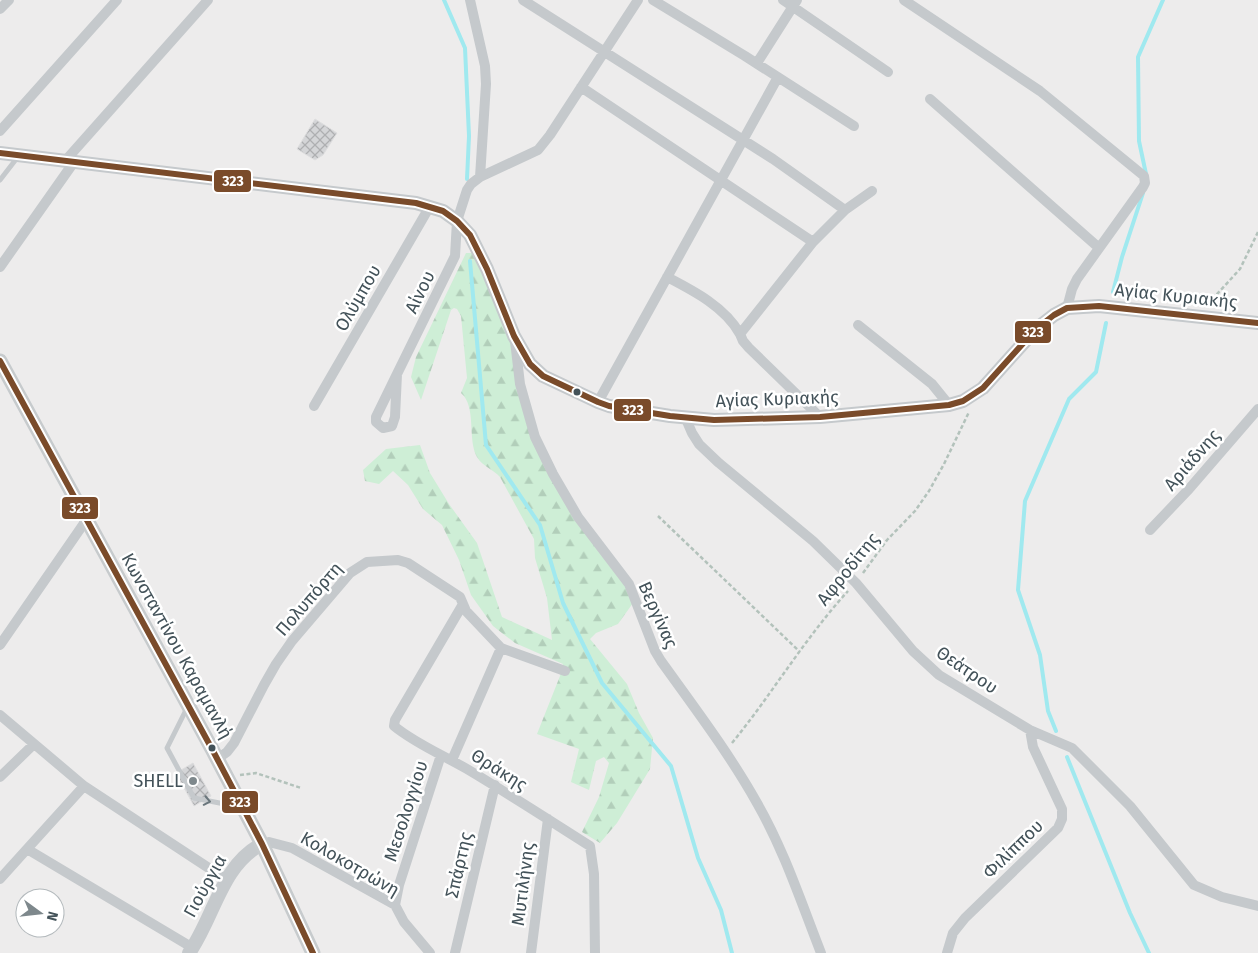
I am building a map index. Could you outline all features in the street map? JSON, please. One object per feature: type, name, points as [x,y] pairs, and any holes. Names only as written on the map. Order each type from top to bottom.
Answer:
[{"type":"main road","name":"Κωνσταντίνου Καραμανλή","points":[[0,361],[229,781],[262,844],[313,953]]},
{"type":"street","points":[[0,9],[9,0]]},
{"type":"street","points":[[0,131],[117,0]]},
{"type":"street","points":[[0,267],[69,161],[208,0]]},
{"type":"street","points":[[470,0],[485,66],[485,102],[480,177],[538,150],[550,135],[638,0]]},
{"type":"street","points":[[523,0],[773,159],[846,210]]},
{"type":"street","points":[[653,0],[757,63],[854,126]]},
{"type":"street","points":[[783,0],[796,3],[888,72]]},
{"type":"street","points":[[904,0],[1040,91],[1142,173],[1145,179],[1143,186],[1098,247],[1074,284],[1068,308]]},
{"type":"street","points":[[757,63],[796,3]]},
{"type":"street","points":[[598,402],[778,77]]},
{"type":"street","points":[[581,87],[813,242]]},
{"type":"street","points":[[930,99],[1098,247]]},
{"type":"street","name":"Αγίας Κυριακής","points":[[0,153],[365,196],[416,203],[443,211],[457,221],[470,235],[487,269],[514,336],[530,364],[543,376],[609,406],[686,419],[744,420],[820,417],[949,405],[963,400],[983,388],[1036,329],[1054,315],[1068,308],[1099,306],[1258,323]]},
{"type":"street","name":"Αίνου","points":[[397,374],[395,417],[392,426],[383,428],[376,422],[376,417],[397,374],[455,256],[457,221],[467,190],[480,177]]},
{"type":"street","points":[[740,334],[813,242],[846,210],[872,191]]},
{"type":"street","name":"Ολύμπου","points":[[314,406],[430,206]]},
{"type":"street","points":[[667,277],[711,302],[732,322],[749,348],[820,417]]},
{"type":"street","points":[[858,325],[932,384],[949,405]]},
{"type":"street","name":"Βεργίνας","points":[[514,336],[520,384],[526,411],[535,437],[553,474],[578,517],[629,584],[655,651],[661,661],[757,803],[783,854],[821,953]]},
{"type":"street","name":"Αριάδνης","points":[[1150,530],[1189,489],[1258,409]]},
{"type":"street","name":"Θεάτρου","points":[[686,419],[699,444],[813,541],[856,583],[913,651],[939,675],[1030,730],[1072,748],[1130,806],[1194,885],[1222,896],[1258,906]]},
{"type":"street","points":[[0,645],[87,519]]},
{"type":"street","name":"Πολυπόρτη","points":[[217,759],[227,752],[234,743],[264,685],[292,641],[350,573],[359,566],[375,561],[398,560],[408,563],[456,593],[460,597],[466,611],[501,648],[565,671]]},
{"type":"street","name":"Θράκης","points":[[462,604],[395,720],[394,726],[441,756],[452,760],[494,785],[590,846],[594,874],[595,953]]},
{"type":"street","points":[[452,760],[501,648]]},
{"type":"street","points":[[0,715],[84,786],[227,880]]},
{"type":"street","name":"Φιλίππου","points":[[947,953],[953,933],[965,918],[1058,828],[1062,819],[1062,809],[1033,747],[1030,730]]},
{"type":"street","points":[[0,777],[34,744]]},
{"type":"street","name":"Μεσολογγίου","points":[[395,905],[399,885],[441,756]]},
{"type":"street","name":"Σπάρτης","points":[[455,953],[494,785]]},
{"type":"street","points":[[0,879],[84,786]]},
{"type":"street","name":"Μυτιλήνης","points":[[531,953],[548,819]]},
{"type":"street","name":"Κολοκοτρώνη","points":[[262,844],[269,842],[292,848],[395,905],[404,922],[430,953]]},
{"type":"street","name":"Γιούργια","points":[[191,950],[227,880],[239,861],[262,844]]},
{"type":"street","points":[[27,849],[191,950]]},
{"type":"lane","points":[[0,180],[19,155]]},
{"type":"lane","points":[[188,705],[167,748],[194,798],[243,808]]},
{"type":"path","points":[[1196,317],[1240,270],[1258,232]]},
{"type":"path","name":"Αφροδίτης","points":[[724,752],[751,720],[831,610],[856,583],[887,540],[915,511],[929,491],[971,408],[975,393]]},
{"type":"path","points":[[658,516],[800,652]]},
{"type":"path","points":[[229,781],[246,773],[256,773],[301,788]]},
{"type":"green space","points":[[466,253],[473,253],[512,337],[533,439],[626,586],[633,603],[618,624],[596,633],[590,639],[627,684],[639,713],[653,738],[650,769],[617,823],[600,843],[582,832],[599,797],[609,763],[604,757],[596,761],[589,790],[571,782],[579,749],[537,734],[563,664],[515,643],[493,626],[471,595],[459,560],[442,525],[423,509],[408,485],[393,471],[379,484],[365,481],[363,470],[386,449],[420,445],[430,473],[449,504],[477,543],[502,617],[552,640],[547,598],[535,558],[534,539],[500,477],[479,460],[474,450],[469,406],[461,393],[467,378],[461,316],[457,309],[451,310],[421,400],[411,377],[416,357]]},
{"type":"building","points":[[315,119],[337,133],[323,155],[315,160],[297,149]]},
{"type":"building","points":[[193,763],[211,796],[194,806],[176,773]]},
{"type":"waterway","points":[[444,0],[465,48],[469,136],[467,179]]},
{"type":"waterway","points":[[1146,174],[1139,141],[1138,57],[1163,0]]},
{"type":"waterway","points":[[1113,292],[1122,257],[1143,193]]},
{"type":"waterway","points":[[470,261],[486,445],[540,525],[563,603],[602,683],[671,766],[698,858],[721,910],[732,953]]},
{"type":"waterway","points":[[1056,731],[1048,711],[1040,655],[1018,590],[1025,501],[1069,399],[1096,372],[1106,323]]},
{"type":"waterway","points":[[1067,757],[1130,913],[1149,953]]},
{"type":"transit line","name":"323","points":[[0,153],[416,203],[443,211],[457,221],[470,235],[487,269],[514,336],[530,364],[543,376],[609,406],[670,416],[714,420],[820,417],[949,405],[963,401],[983,388],[1036,329],[1067,308],[1099,306],[1258,323]]},
{"type":"transit line","name":"323","points":[[0,361],[212,749],[262,844],[313,953]]},
{"type":"place","name":"SHELL","points":[[193,781]]}]
